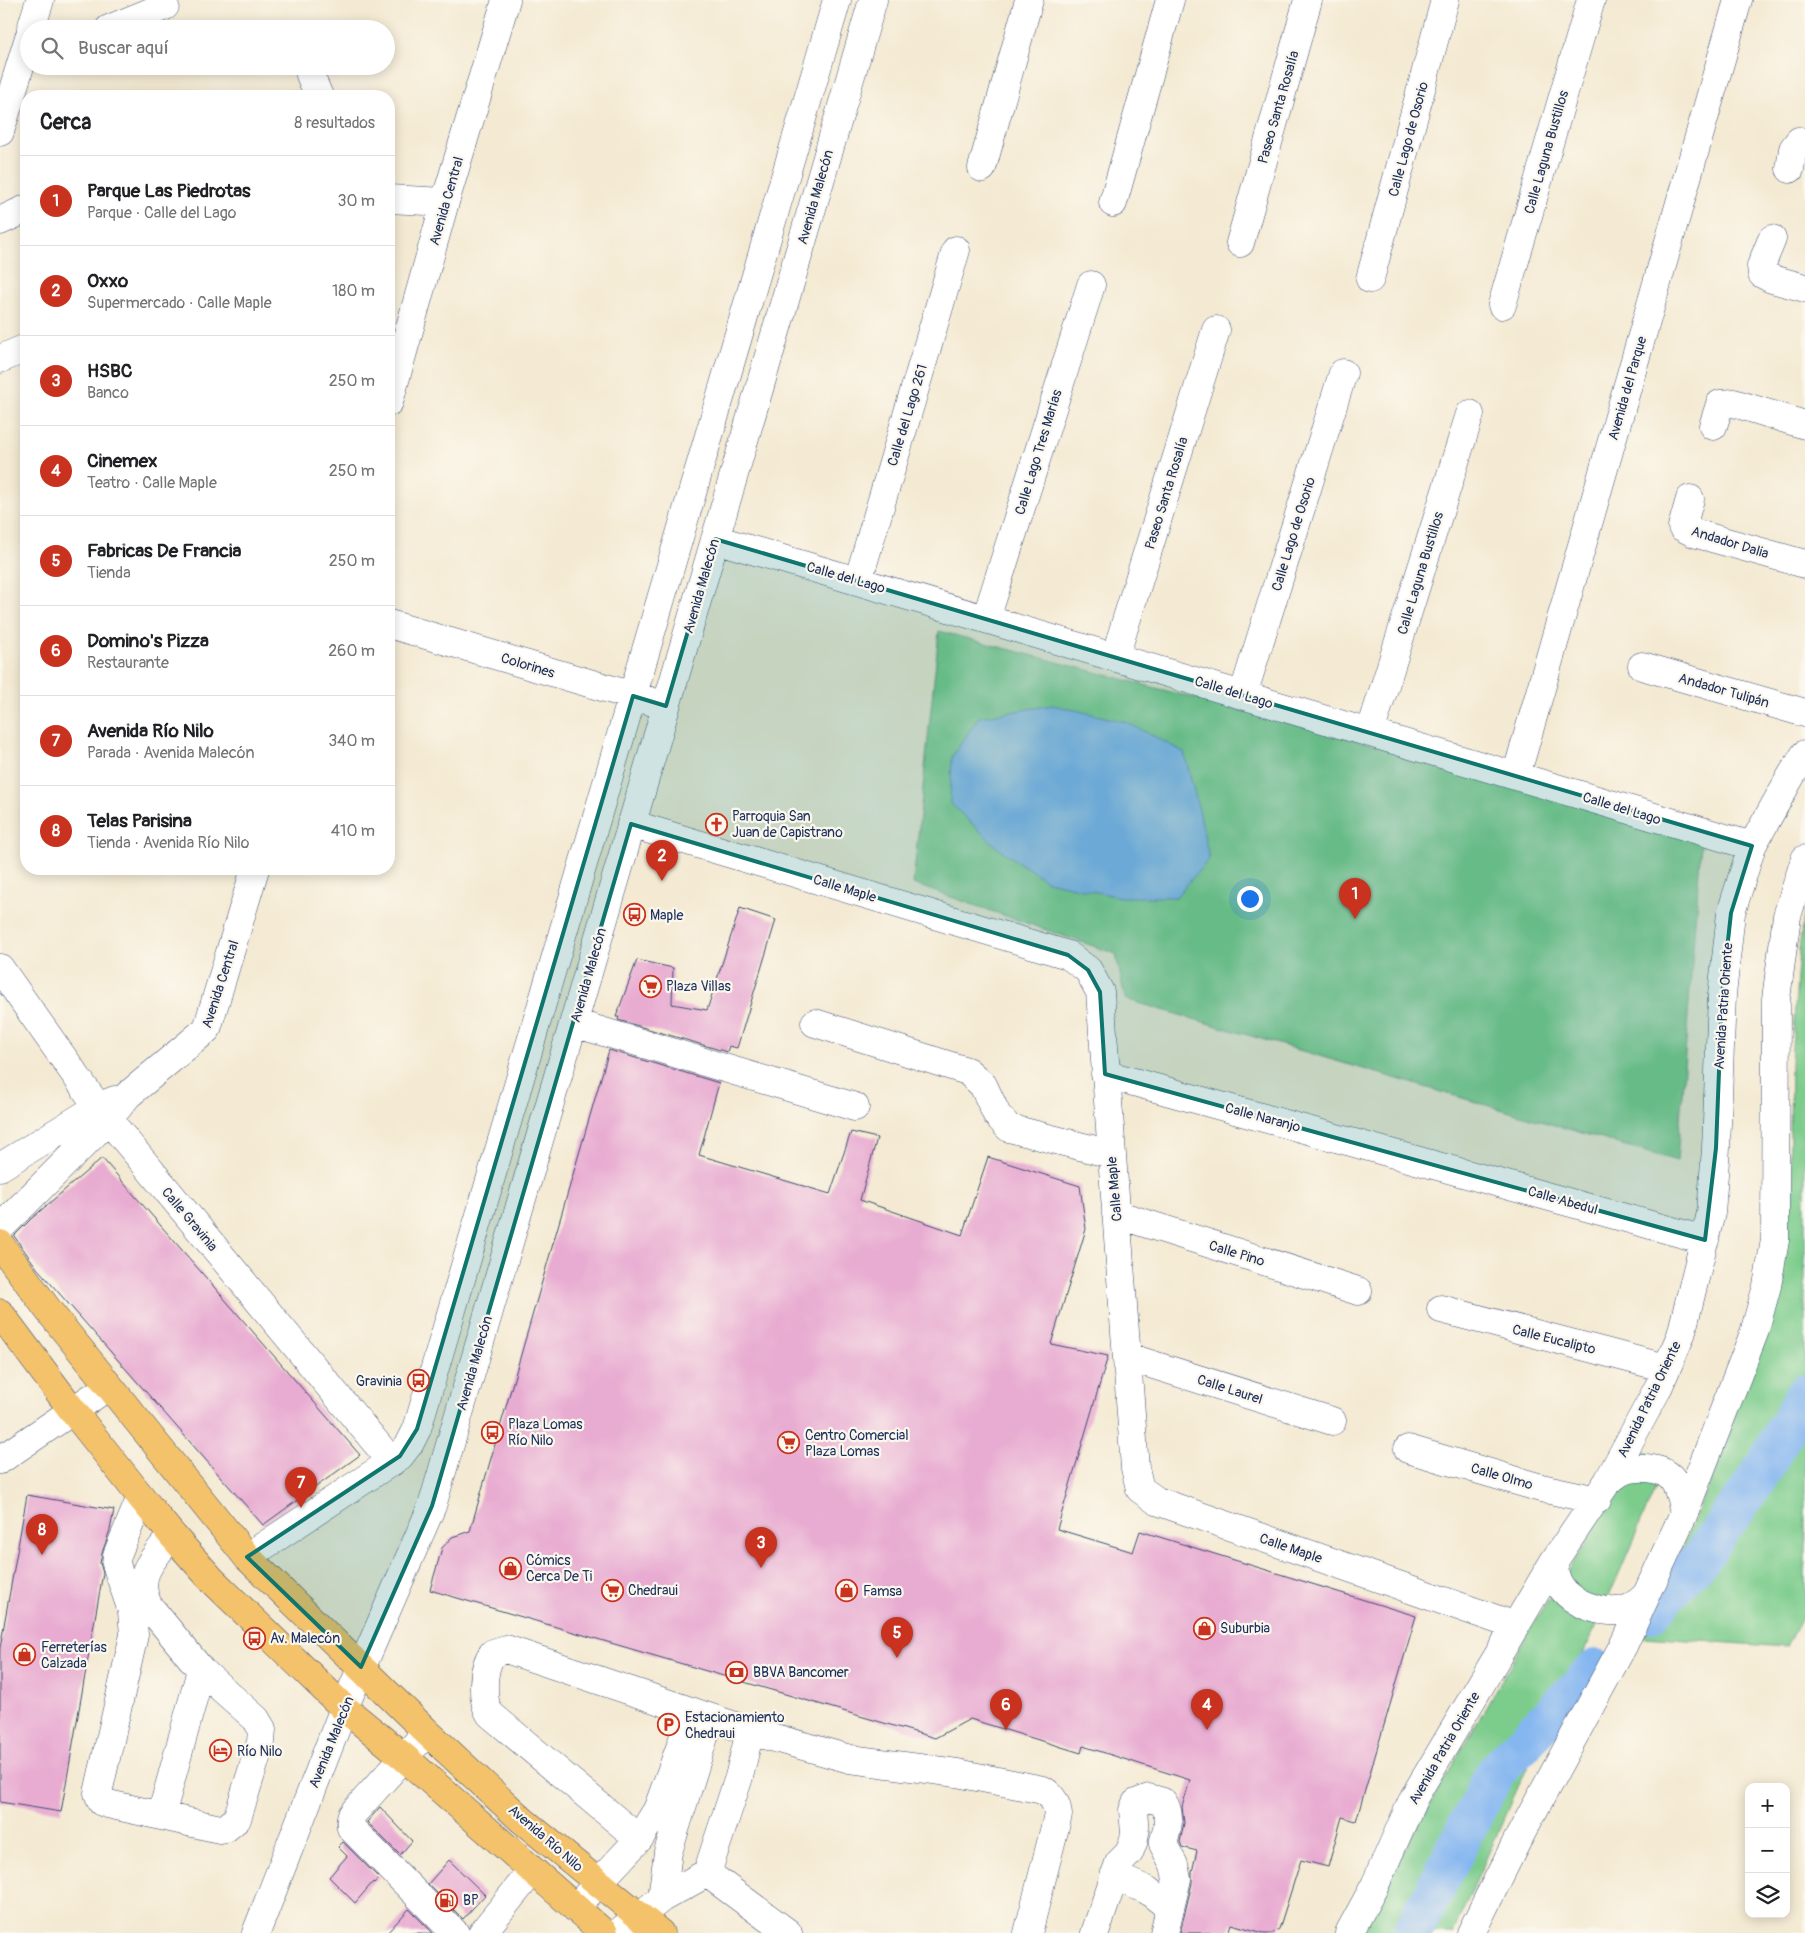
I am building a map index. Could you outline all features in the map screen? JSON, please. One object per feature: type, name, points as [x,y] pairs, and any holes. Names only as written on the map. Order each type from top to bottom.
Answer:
[{"type":"main road","name":"Avenida Río Nilo","points":[[0,1244],[49,1311],[247,1557],[427,1732],[522,1820],[598,1883],[628,1924],[660,1933]]},
{"type":"main road","points":[[16,1335],[49,1311]]},
{"type":"main road","points":[[0,1313],[73,1411],[141,1497],[212,1580],[344,1708],[405,1758],[604,1933]]},
{"type":"street","points":[[34,20],[40,0]]},
{"type":"street","name":"Avenida Central","points":[[395,381],[445,202],[506,0]]},
{"type":"street","points":[[247,1557],[400,1456],[410,1443],[417,1429],[837,0]]},
{"type":"street","name":"Avenida Malecón","points":[[256,1933],[344,1708],[432,1506],[873,0]]},
{"type":"street","points":[[982,168],[1028,0]]},
{"type":"street","points":[[1112,203],[1170,0]]},
{"type":"street","name":"Paseo Santa Rosalía","points":[[1240,242],[1308,0]]},
{"type":"street","name":"Calle Lago de Osorio","points":[[1370,279],[1445,0]]},
{"type":"street","name":"Calle Laguna Bustillos","points":[[1502,305],[1591,0]]},
{"type":"street","name":"Avenida del Parque","points":[[1516,776],[1738,0]]},
{"type":"street","points":[[131,20],[165,6]]},
{"type":"street","points":[[0,132],[20,74]]},
{"type":"street","points":[[1790,169],[1793,149],[1799,141],[1805,142]]},
{"type":"street","points":[[395,198],[445,202]]},
{"type":"street","points":[[0,221],[20,212]]},
{"type":"street","points":[[1772,239],[1761,266],[1762,274],[1772,279],[1805,288]]},
{"type":"street","name":"Calle del Lago 261","points":[[858,581],[956,250]]},
{"type":"street","name":"Calle Lago Tres Marías","points":[[986,619],[1091,285]]},
{"type":"street","name":"Paseo Santa Rosalía","points":[[1115,657],[1216,330]]},
{"type":"street","points":[[0,359],[20,351]]},
{"type":"street","name":"Calle Lago de Osorio","points":[[1243,695],[1343,373]]},
{"type":"street","points":[[1713,426],[1720,404],[1734,403],[1805,425]]},
{"type":"street","name":"Calle Laguna Bustillos","points":[[1370,733],[1470,414]]},
{"type":"street","name":"Andador Dalia","points":[[1690,499],[1682,526],[1694,533],[1805,564]]},
{"type":"street","name":"Calle del Lago","points":[[715,539],[1752,846]]},
{"type":"street","name":"Colorines","points":[[395,626],[666,706]]},
{"type":"street","name":"Andador Tulipán","points":[[1642,666],[1805,713]]},
{"type":"street","name":"Avenida Patria Oriente","points":[[1348,1933],[1374,1885],[1414,1797],[1554,1561],[1603,1490],[1658,1388],[1681,1335],[1711,1213],[1716,1148],[1722,995],[1731,913],[1752,846],[1805,754]]},
{"type":"street","name":"Calle Maple","points":[[632,824],[1068,955],[1088,970],[1100,992],[1136,1468],[1140,1489],[1157,1501],[1516,1626]]},
{"type":"street","points":[[1471,1933],[1516,1841],[1624,1644],[1684,1513],[1751,1342],[1767,1286],[1775,1240],[1776,999],[1787,916],[1805,859]]},
{"type":"street","name":"Avenida Central","points":[[0,1167],[103,1114],[207,1029],[253,875]]},
{"type":"street","name":"Calle Gravinia","points":[[0,968],[103,1114],[392,1462]]},
{"type":"street","points":[[574,1023],[855,1107]]},
{"type":"street","points":[[815,1023],[967,1071],[983,1085],[996,1114],[1009,1128],[1112,1154]]},
{"type":"street","name":"Calle Naranjo","points":[[1105,1074],[1421,1161]]},
{"type":"street","name":"Avenida Central","points":[[0,1228],[103,1114]]},
{"type":"street","name":"Calle Abedul","points":[[1421,1161],[1705,1240]]},
{"type":"street","name":"Calle Pino","points":[[1116,1214],[1358,1291]]},
{"type":"street","name":"Calle Eucalipto","points":[[1441,1309],[1666,1368]]},
{"type":"street","name":"Calle Laurel","points":[[1128,1357],[1332,1421]]},
{"type":"street","points":[[0,1460],[110,1386]]},
{"type":"street","name":"Calle Olmo","points":[[1408,1449],[1541,1488],[1603,1490]]},
{"type":"street","points":[[1603,1490],[1622,1472],[1651,1468],[1668,1474],[1675,1482],[1681,1497],[1684,1513]]},
{"type":"street","points":[[141,1497],[116,1564],[132,1611],[134,1634],[98,1793],[102,1802],[108,1804],[220,1829],[226,1828],[237,1819],[261,1742],[262,1729],[256,1719],[201,1670],[148,1604],[143,1592],[143,1575],[172,1535]]},
{"type":"street","points":[[1554,1561],[1556,1578],[1564,1590],[1587,1607],[1598,1611],[1618,1612],[1631,1608],[1646,1596]]},
{"type":"street","points":[[639,1839],[490,1714],[487,1709],[485,1695],[486,1672],[490,1656],[498,1650],[506,1649],[750,1731],[850,1759],[1012,1783],[1043,1790],[1049,1794],[1057,1806],[1058,1815],[1028,1933]]},
{"type":"street","points":[[161,1816],[201,1670]]},
{"type":"street","points":[[575,1908],[639,1839],[657,1810],[681,1746],[700,1714]]},
{"type":"street","points":[[662,1898],[668,1852],[700,1714]]},
{"type":"street","points":[[628,1924],[662,1898],[707,1873],[739,1777],[750,1731]]},
{"type":"street","points":[[427,1732],[352,1814],[351,1828],[455,1933]]},
{"type":"street","points":[[1095,1933],[1119,1863],[1129,1853],[1134,1838],[1133,1810],[1136,1803],[1150,1798],[1163,1802],[1169,1811],[1167,1831],[1163,1844],[1174,1865],[1177,1879],[1167,1921]]},
{"type":"street","points":[[1129,1853],[1163,1844]]},
{"type":"street","points":[[482,1933],[532,1871]]},
{"type":"street","points":[[707,1873],[788,1933]]},
{"type":"street","points":[[1114,1876],[1147,1890],[1167,1921]]},
{"type":"highlighted area","points":[[715,539],[1752,846],[1731,913],[1722,995],[1716,1148],[1705,1240],[1105,1074],[1100,992],[1088,970],[1068,955],[631,824],[432,1506],[361,1667],[247,1557],[400,1456],[417,1429],[633,696],[666,706]]},
{"type":"green space","points":[[939,631],[1702,831],[1677,1161],[1125,999],[1116,954],[913,884]]},
{"type":"green space","points":[[1805,905],[1805,1610],[1786,1647],[1643,1637],[1724,1450],[1755,1343],[1789,1207],[1791,1063],[1799,949]]},
{"type":"green space","points":[[1640,1450],[1668,1459],[1596,1627],[1519,1785],[1453,1933],[1354,1933],[1373,1905],[1538,1616],[1587,1541]]},
{"type":"water","points":[[1053,705],[1126,722],[1184,752],[1209,859],[1176,897],[1119,897],[1047,881],[999,849],[950,803],[952,757],[979,717]]},
{"type":"building","name":"Plaza Villas","points":[[740,908],[776,920],[737,1048],[729,1046],[727,1052],[618,1020],[619,1017],[616,1017],[637,960],[673,968],[672,1004],[707,1010]]},
{"type":"building","name":"Centro Comercial Plaza Lomas","points":[[609,1050],[719,1083],[699,1155],[830,1194],[851,1132],[877,1138],[860,1200],[962,1235],[988,1157],[1080,1186],[1086,1229],[1051,1344],[1108,1356],[1057,1529],[1133,1552],[1140,1531],[1416,1616],[1356,1821],[1342,1817],[1328,1867],[1301,1860],[1279,1929],[1273,1933],[1264,1933],[1231,1924],[1228,1933],[1180,1933],[1192,1883],[1192,1872],[1197,1851],[1182,1847],[1180,1842],[1184,1823],[1182,1807],[1190,1780],[1083,1746],[1081,1753],[970,1719],[935,1738],[430,1590],[442,1548],[452,1537],[470,1531]]},
{"type":"building","points":[[102,1158],[360,1455],[263,1525],[37,1268],[14,1236],[32,1218]]},
{"type":"building","points":[[27,1495],[114,1510],[100,1563],[103,1573],[61,1812],[0,1802],[0,1648]]},
{"type":"building","points":[[380,1807],[412,1841],[400,1855],[367,1822]]},
{"type":"building","points":[[343,1842],[379,1878],[373,1882],[355,1903],[329,1877],[347,1856],[338,1847]]},
{"type":"building","points":[[449,1860],[485,1895],[463,1919],[428,1884]]},
{"type":"building","name":"BP","points":[[409,1909],[433,1933],[387,1933]]},
{"type":"waterway","points":[[1651,1612],[1698,1562],[1757,1479],[1805,1394]]},
{"type":"waterway","points":[[1412,1933],[1496,1771],[1596,1669]]},
{"type":"place","name":"Parroquia San Juan de Capistrano","points":[[716,824]]},
{"type":"place","name":"Oxxo","points":[[662,881]]},
{"type":"place","name":"Maple","points":[[634,915]]},
{"type":"place","name":"Parque Las Piedrotas","points":[[1355,919]]},
{"type":"place","name":"Plaza Villas","points":[[650,986]]},
{"type":"place","name":"Gravinia","points":[[418,1381]]},
{"type":"place","name":"Plaza Lomas Río Nilo","points":[[492,1432]]},
{"type":"place","name":"Centro Comercial Plaza Lomas","points":[[789,1443]]},
{"type":"place","name":"Avenida Río Nilo","points":[[301,1508]]},
{"type":"place","name":"Telas Parisina","points":[[42,1555]]},
{"type":"place","name":"Cómics Cerca De Ti","points":[[510,1568]]},
{"type":"place","name":"HSBC","points":[[761,1568]]},
{"type":"place","name":"Chedraui","points":[[612,1590]]},
{"type":"place","name":"Famsa","points":[[847,1591]]},
{"type":"place","name":"Suburbia","points":[[1204,1628]]},
{"type":"place","name":"Av. Malecón","points":[[254,1638]]},
{"type":"place","name":"Ferreterías Calzada","points":[[25,1655]]},
{"type":"place","name":"Fabricas De Francia","points":[[897,1658]]},
{"type":"place","name":"BBVA Bancomer","points":[[737,1672]]},
{"type":"place","name":"Estacionamiento Chedraui","points":[[669,1725]]},
{"type":"place","name":"Domino's Pizza","points":[[1006,1730]]},
{"type":"place","name":"Cinemex","points":[[1207,1730]]},
{"type":"place","name":"Río Nilo","points":[[221,1751]]},
{"type":"place","name":"BP","points":[[447,1900]]}]
